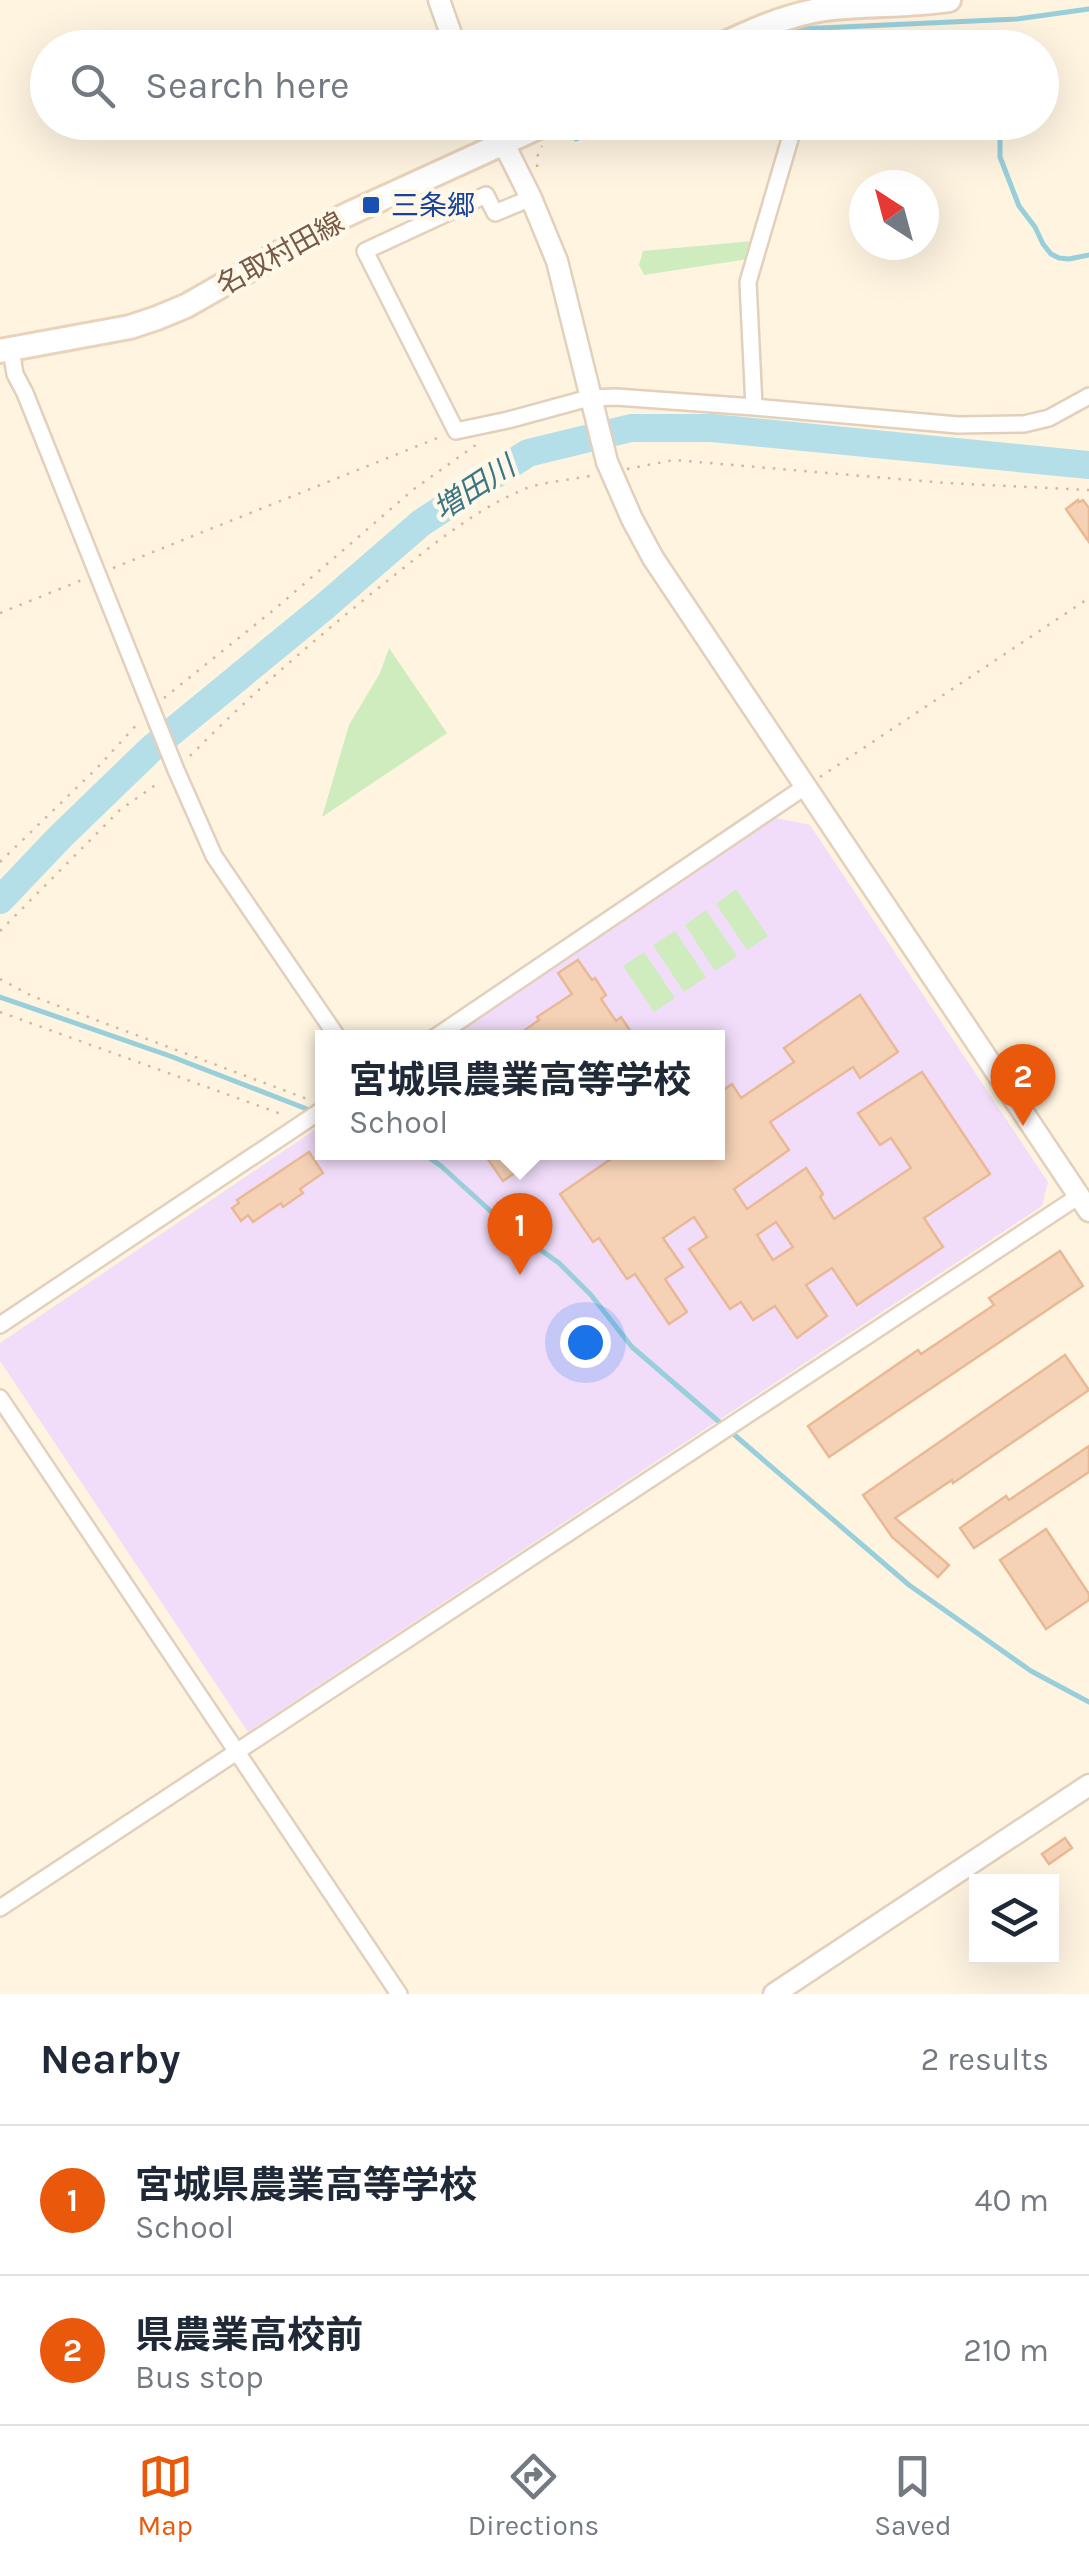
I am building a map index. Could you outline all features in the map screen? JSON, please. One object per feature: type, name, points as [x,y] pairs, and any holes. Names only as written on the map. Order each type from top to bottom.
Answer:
[{"type":"main road","points":[[747,30],[785,9],[949,0]]},
{"type":"main road","name":"名取村田線","points":[[10,359],[130,327],[186,306],[485,140]]},
{"type":"street","points":[[439,0],[450,30]]},
{"type":"street","points":[[0,1908],[726,1429],[1086,1199],[654,558],[608,467],[557,261],[502,140]]},
{"type":"street","points":[[754,407],[748,282],[791,140]]},
{"type":"street","points":[[531,198],[495,213],[486,194],[366,251],[456,430],[592,407],[616,397],[958,426],[1024,424],[1049,418],[1089,396]]},
{"type":"street","points":[[10,359],[214,856],[333,1030]]},
{"type":"street","points":[[446,1030],[806,786]]},
{"type":"street","points":[[0,1324],[315,1114]]},
{"type":"street","points":[[0,1398],[399,1994]]},
{"type":"street","points":[[774,1994],[1089,1785]]},
{"type":"path","points":[[536,171],[543,140]]},
{"type":"path","points":[[0,862],[187,682],[414,489],[508,420]]},
{"type":"path","points":[[0,613],[456,430]]},
{"type":"path","points":[[0,930],[120,810],[175,767],[331,625],[469,519],[533,486],[608,467],[674,460],[946,483],[1089,490]]},
{"type":"path","points":[[806,786],[1089,598]]},
{"type":"path","points":[[0,979],[32,996],[315,1114]]},
{"type":"path","points":[[0,1012],[315,1114]]},
{"type":"shaded area","points":[[776,818],[810,825],[1048,1182],[1042,1206],[248,1732],[0,1361],[0,1343],[315,1130],[315,1160],[725,1160],[725,1030],[462,1030]]},
{"type":"green space","points":[[753,241],[748,259],[644,275],[639,265],[643,251]]},
{"type":"green space","points":[[389,648],[447,733],[322,817],[349,725],[380,673]]},
{"type":"green space","points":[[736,889],[768,936],[747,950],[716,904]]},
{"type":"green space","points":[[706,910],[737,956],[715,971],[685,925]]},
{"type":"green space","points":[[675,931],[706,977],[684,992],[653,945]]},
{"type":"green space","points":[[644,952],[675,998],[654,1012],[623,966]]},
{"type":"building","points":[[1078,500],[1089,508],[1089,542],[1066,509]]},
{"type":"building","points":[[578,960],[606,995],[601,999],[616,1021],[621,1017],[630,1030],[525,1030],[539,1020],[537,1017],[572,994],[558,973]]},
{"type":"building","points":[[860,995],[898,1052],[860,1078],[853,1067],[770,1122],[789,1150],[734,1189],[747,1209],[806,1168],[834,1219],[911,1168],[891,1138],[880,1145],[858,1113],[922,1072],[990,1174],[924,1218],[943,1247],[857,1305],[832,1268],[806,1285],[827,1316],[797,1338],[775,1306],[753,1320],[741,1302],[730,1309],[689,1249],[707,1237],[694,1217],[663,1238],[683,1267],[665,1279],[687,1312],[669,1324],[635,1274],[627,1279],[599,1238],[593,1242],[560,1194],[609,1160],[725,1160],[725,1089],[732,1084],[741,1098],[794,1062],[784,1048]],"holes":[[[776,1222],[793,1247],[773,1260],[757,1235]]]},
{"type":"building","points":[[309,1152],[323,1173],[283,1207],[281,1203],[253,1222],[248,1215],[241,1221],[232,1208],[239,1203],[237,1200]]},
{"type":"building","points":[[489,1160],[533,1160],[503,1181]]},
{"type":"building","points":[[1060,1251],[1083,1286],[829,1457],[808,1426],[918,1350],[921,1354],[994,1305],[989,1298]]},
{"type":"building","points":[[1065,1355],[1089,1390],[895,1518],[949,1565],[938,1577],[892,1537],[863,1495]]},
{"type":"building","points":[[1089,1446],[1089,1472],[974,1548],[960,1528]]},
{"type":"building","points":[[1046,1529],[1089,1594],[1089,1600],[1046,1629],[1000,1560]]},
{"type":"building","points":[[1065,1838],[1072,1848],[1049,1864],[1042,1854]]},
{"type":"waterway","points":[[798,29],[1017,19],[1089,9]]},
{"type":"waterway","points":[[1000,140],[1000,157],[1019,206],[1043,244],[1059,258],[1089,255]]},
{"type":"waterway","name":"増田川","points":[[0,900],[151,749],[421,523],[528,453],[631,428],[712,428],[1089,465]]},
{"type":"waterway","points":[[0,997],[312,1111]]},
{"type":"waterway","points":[[432,1160],[507,1226],[559,1263],[591,1295],[632,1347],[909,1585],[1031,1671],[1089,1702]]},
{"type":"place","name":"三条郷","points":[[371,205]]},
{"type":"place","name":"県農業高校前","points":[[1023,1126]]},
{"type":"place","name":"宮城県農業高等学校","points":[[520,1275]]}]
